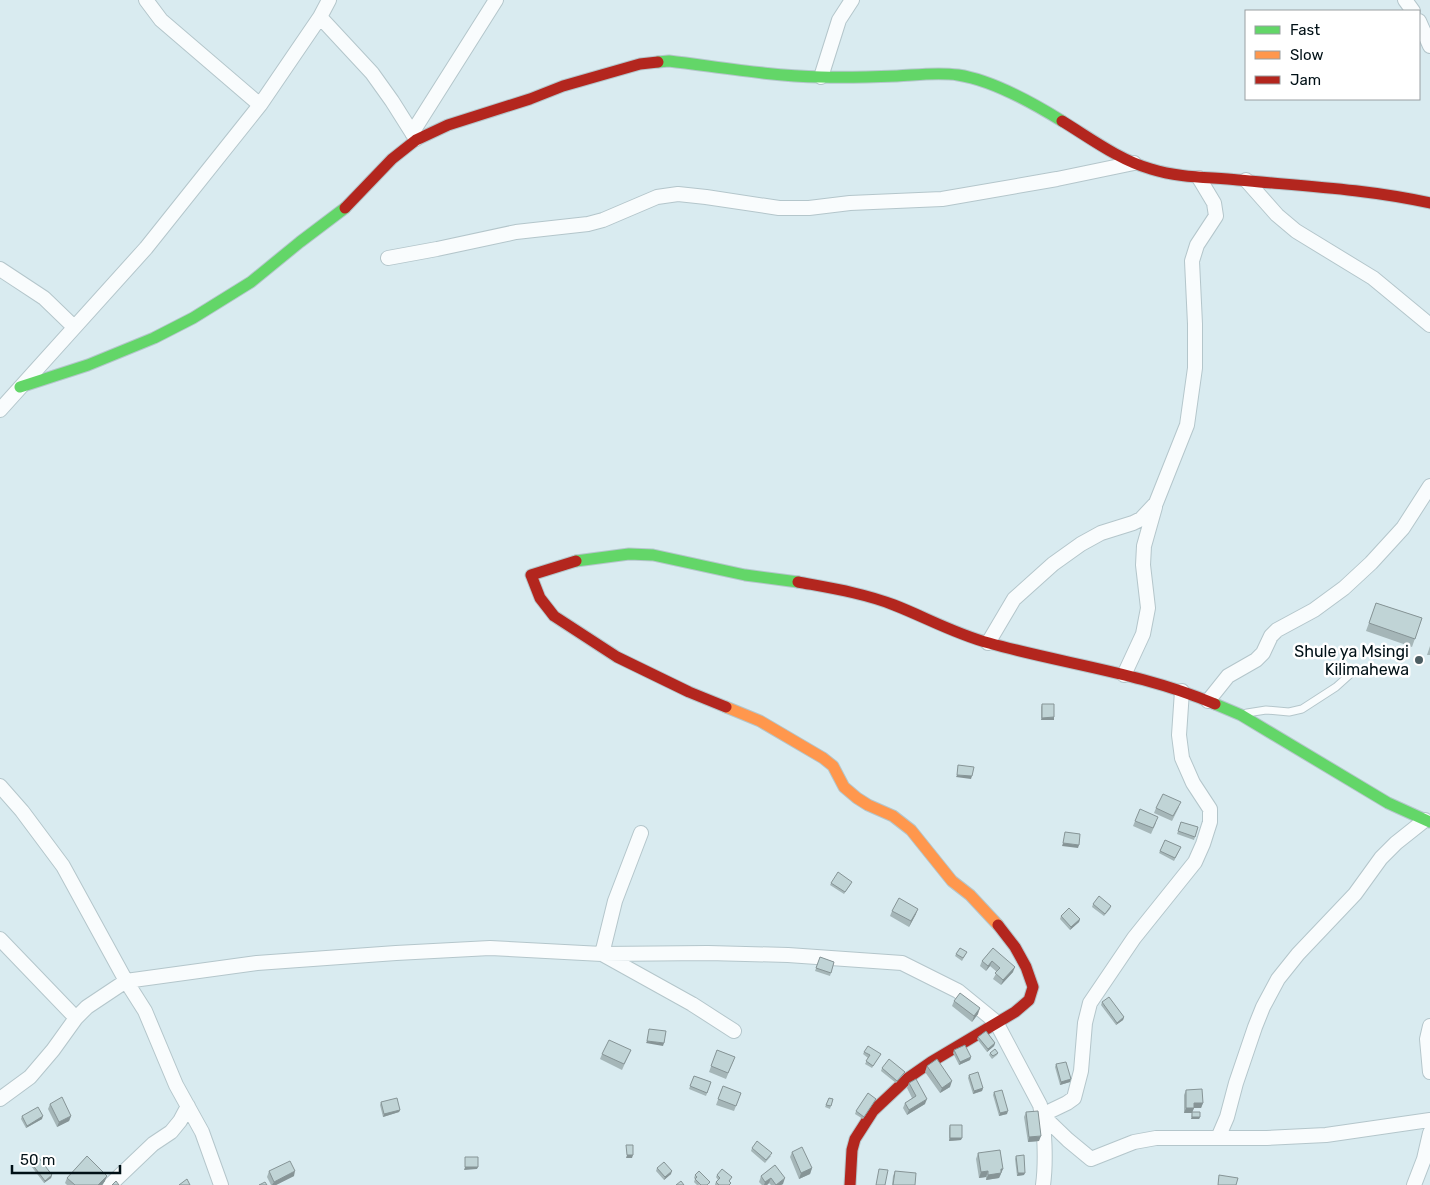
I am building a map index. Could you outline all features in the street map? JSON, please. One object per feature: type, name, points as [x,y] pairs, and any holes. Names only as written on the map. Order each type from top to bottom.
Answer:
[{"type":"street","points":[[146,0],[160,20],[260,105]]},
{"type":"street","points":[[0,410],[146,248],[260,105],[320,17],[329,0]]},
{"type":"street","points":[[20,387],[88,365],[154,338],[193,318],[251,282],[300,242],[342,212],[414,136],[496,0]]},
{"type":"street","points":[[821,77],[839,20],[852,0]]},
{"type":"street","points":[[1405,0],[1413,10]]},
{"type":"street","points":[[320,17],[372,73],[414,136]]},
{"type":"street","points":[[1420,23],[1430,46]]},
{"type":"street","points":[[414,136],[530,99],[563,86],[640,64],[669,60],[783,75],[821,77],[895,76],[935,73],[958,75],[986,83],[1033,103],[1112,152],[1134,163],[1180,176],[1246,180],[1399,196],[1430,203]]},
{"type":"street","points":[[388,258],[437,250],[516,232],[588,224],[603,220],[657,197],[678,194],[706,196],[779,208],[809,208],[850,203],[942,198],[1056,179],[1134,163]]},
{"type":"street","points":[[1124,675],[1143,634],[1148,608],[1143,564],[1147,531],[1187,425],[1192,398],[1196,324],[1192,262],[1197,245],[1216,216],[1214,203],[1199,178]]},
{"type":"street","points":[[1246,180],[1277,215],[1296,230],[1373,278],[1430,325]]},
{"type":"street","points":[[0,269],[44,298],[74,327]]},
{"type":"street","points":[[1208,701],[1228,676],[1256,660],[1264,653],[1271,636],[1277,630],[1314,610],[1344,588],[1371,563],[1403,528],[1430,486]]},
{"type":"street","points":[[988,642],[1014,599],[1053,564],[1101,532],[1141,519],[1156,503]]},
{"type":"street","points":[[850,1185],[852,1150],[855,1139],[873,1112],[908,1078],[931,1062],[1015,1012],[1029,1000],[1033,987],[1026,967],[1015,947],[994,920],[970,895],[952,881],[910,830],[892,816],[857,798],[844,787],[833,766],[809,749],[760,722],[690,692],[617,657],[554,616],[540,598],[531,575],[582,559],[629,554],[653,555],[745,575],[782,579],[843,590],[892,604],[961,634],[1124,675],[1182,691],[1208,701],[1241,715],[1388,803],[1427,821],[1396,843],[1381,858],[1355,894],[1298,954],[1278,979],[1255,1026],[1218,1138]]},
{"type":"street","points":[[1042,1115],[1068,1103],[1074,1098],[1081,1071],[1085,1023],[1090,1003],[1134,938],[1195,862],[1204,844],[1210,822],[1210,809],[1193,783],[1182,758],[1179,735],[1182,691]]},
{"type":"street","points":[[0,786],[22,811],[63,866],[126,981],[145,1011],[165,1062],[202,1132],[221,1185]]},
{"type":"street","points":[[602,954],[615,900],[641,833]]},
{"type":"street","points":[[0,939],[76,1018]]},
{"type":"street","points":[[0,1099],[30,1077],[53,1050],[76,1018],[93,1002],[126,981],[256,963],[396,952],[490,948],[602,954],[708,953],[788,955],[902,963],[958,991],[996,1022],[1040,1105],[1042,1115],[1043,1185]]},
{"type":"street","points":[[602,954],[692,1004],[734,1031]]},
{"type":"street","points":[[1430,1026],[1427,1039],[1430,1072]]},
{"type":"street","points":[[110,1185],[153,1144],[171,1132],[180,1121],[188,1106]]},
{"type":"street","points":[[1042,1115],[1068,1140],[1092,1159],[1134,1142],[1156,1138],[1267,1138],[1326,1134],[1430,1120]]},
{"type":"street","points":[[1414,1185],[1424,1159],[1430,1133]]},
{"type":"lane","points":[[1241,715],[1266,710],[1289,712],[1302,709],[1336,687],[1356,669]]},
{"type":"building","points":[[1376,603],[1422,618],[1415,639],[1369,623]]},
{"type":"building","points":[[1042,704],[1054,704],[1054,717],[1042,718]]},
{"type":"building","points":[[958,765],[974,767],[972,776],[957,775]]},
{"type":"building","points":[[1163,794],[1181,802],[1173,816],[1156,808]]},
{"type":"building","points":[[1140,809],[1158,817],[1153,828],[1135,821]]},
{"type":"building","points":[[1181,822],[1198,827],[1195,837],[1178,831]]},
{"type":"building","points":[[1065,832],[1080,834],[1079,845],[1063,843]]},
{"type":"building","points":[[1165,840],[1181,847],[1175,858],[1160,851]]},
{"type":"building","points":[[838,872],[852,882],[845,892],[831,883]]},
{"type":"building","points":[[1099,896],[1111,906],[1105,914],[1093,904]]},
{"type":"building","points":[[899,898],[918,909],[911,921],[892,911]]},
{"type":"building","points":[[1069,908],[1080,919],[1071,927],[1061,916]]},
{"type":"building","points":[[960,948],[967,952],[963,958],[956,954]]},
{"type":"building","points":[[993,948],[1015,967],[1003,980],[995,973],[1000,968],[992,961],[988,966],[982,961]]},
{"type":"building","points":[[820,957],[834,962],[831,973],[816,968]]},
{"type":"building","points":[[960,993],[980,1008],[974,1016],[954,1001]]},
{"type":"building","points":[[1109,997],[1124,1017],[1117,1023],[1102,1002]]},
{"type":"building","points":[[649,1029],[666,1031],[664,1043],[647,1041]]},
{"type":"building","points":[[986,1031],[995,1043],[988,1049],[978,1037]]},
{"type":"building","points":[[609,1040],[631,1050],[624,1064],[602,1054]]},
{"type":"building","points":[[965,1045],[971,1057],[960,1062],[954,1050]]},
{"type":"building","points":[[868,1046],[881,1054],[873,1066],[866,1061],[870,1055],[864,1052]]},
{"type":"building","points":[[995,1049],[998,1053],[993,1056],[990,1053]]},
{"type":"building","points":[[717,1050],[735,1057],[728,1073],[711,1066]]},
{"type":"building","points":[[889,1059],[905,1072],[897,1081],[882,1068]]},
{"type":"building","points":[[937,1059],[952,1081],[942,1088],[927,1066]]},
{"type":"building","points":[[1066,1062],[1071,1079],[1061,1082],[1056,1064]]},
{"type":"building","points":[[978,1072],[983,1088],[974,1091],[969,1075]]},
{"type":"building","points":[[694,1076],[711,1082],[707,1093],[690,1086]]},
{"type":"building","points":[[916,1079],[927,1099],[909,1110],[905,1103],[916,1096],[909,1083]]},
{"type":"building","points":[[723,1086],[741,1093],[736,1106],[718,1099]]},
{"type":"building","points":[[1202,1089],[1203,1103],[1194,1103],[1194,1108],[1186,1108],[1186,1090]]},
{"type":"building","points":[[1002,1090],[1008,1111],[1000,1113],[994,1092]]},
{"type":"building","points":[[868,1093],[876,1099],[864,1117],[856,1111]]},
{"type":"building","points":[[62,1097],[71,1116],[59,1122],[50,1104]]},
{"type":"building","points":[[397,1098],[400,1110],[384,1114],[381,1102]]},
{"type":"building","points":[[829,1098],[833,1099],[831,1106],[826,1105]]},
{"type":"building","points":[[38,1107],[43,1116],[27,1126],[22,1116]]},
{"type":"building","points":[[1038,1111],[1041,1136],[1029,1137],[1026,1112]]},
{"type":"building","points":[[1192,1112],[1200,1112],[1200,1117],[1192,1117]]},
{"type":"building","points":[[950,1125],[962,1125],[962,1138],[950,1138]]},
{"type":"building","points":[[757,1141],[772,1153],[766,1160],[752,1148]]},
{"type":"building","points":[[626,1145],[633,1145],[633,1155],[627,1155]]},
{"type":"building","points":[[802,1147],[812,1168],[801,1173],[792,1152]]},
{"type":"building","points":[[1000,1150],[1003,1169],[1001,1169],[1001,1173],[988,1175],[988,1171],[981,1172],[978,1153]]},
{"type":"building","points":[[36,1154],[52,1175],[45,1181],[29,1160]]},
{"type":"building","points":[[1024,1155],[1025,1173],[1018,1173],[1016,1156]]},
{"type":"building","points":[[87,1156],[107,1176],[98,1185],[75,1185],[67,1178]]},
{"type":"building","points":[[465,1157],[478,1157],[478,1167],[465,1167]]},
{"type":"building","points":[[290,1161],[295,1171],[274,1182],[269,1171]]},
{"type":"building","points":[[664,1162],[672,1171],[665,1177],[657,1168]]},
{"type":"building","points":[[775,1165],[785,1178],[776,1185],[771,1178],[765,1182],[761,1176]]},
{"type":"building","points":[[722,1169],[732,1177],[729,1185],[719,1185],[716,1182],[720,1178],[717,1175]]},
{"type":"building","points":[[879,1169],[888,1170],[885,1185],[876,1185]]},
{"type":"building","points":[[699,1171],[710,1182],[707,1185],[701,1185],[695,1179],[697,1177],[695,1175]]},
{"type":"building","points":[[895,1171],[916,1173],[915,1185],[893,1185]]},
{"type":"building","points":[[1219,1175],[1238,1178],[1236,1185],[1218,1185]]},
{"type":"building","points":[[187,1179],[190,1185],[179,1185]]},
{"type":"building","points":[[681,1181],[684,1185],[676,1185]]},
{"type":"traffic: fast","points":[[658,62],[669,61],[802,76],[958,75],[998,87],[1062,121]]},
{"type":"traffic: fast","points":[[20,387],[88,365],[154,338],[193,318],[251,282],[345,208]]},
{"type":"traffic: fast","points":[[576,561],[629,554],[653,555],[745,575],[798,582]]},
{"type":"traffic: fast","points":[[1215,704],[1241,715],[1388,803],[1430,822]]},
{"type":"traffic: slow","points":[[726,707],[760,721],[823,758],[833,766],[844,787],[857,798],[893,816],[911,830],[952,881],[970,895],[998,925]]},
{"type":"traffic: jam","points":[[345,208],[392,159],[416,140],[448,125],[530,99],[563,86],[640,64],[658,62]]},
{"type":"traffic: jam","points":[[1062,121],[1116,154],[1139,165],[1162,172],[1194,177],[1358,191],[1430,203]]},
{"type":"traffic: jam","points":[[576,561],[531,575],[540,598],[554,616],[617,657],[689,692],[726,707]]},
{"type":"traffic: jam","points":[[798,582],[870,597],[976,639],[1160,684],[1215,704]]},
{"type":"traffic: jam","points":[[850,1185],[852,1150],[855,1139],[873,1111],[908,1078],[931,1062],[1015,1012],[1029,1000],[1033,987],[1026,967],[1015,947],[998,925]]},
{"type":"place","name":"Shule ya Msingi Kilimahewa","points":[[1419,660]]}]
